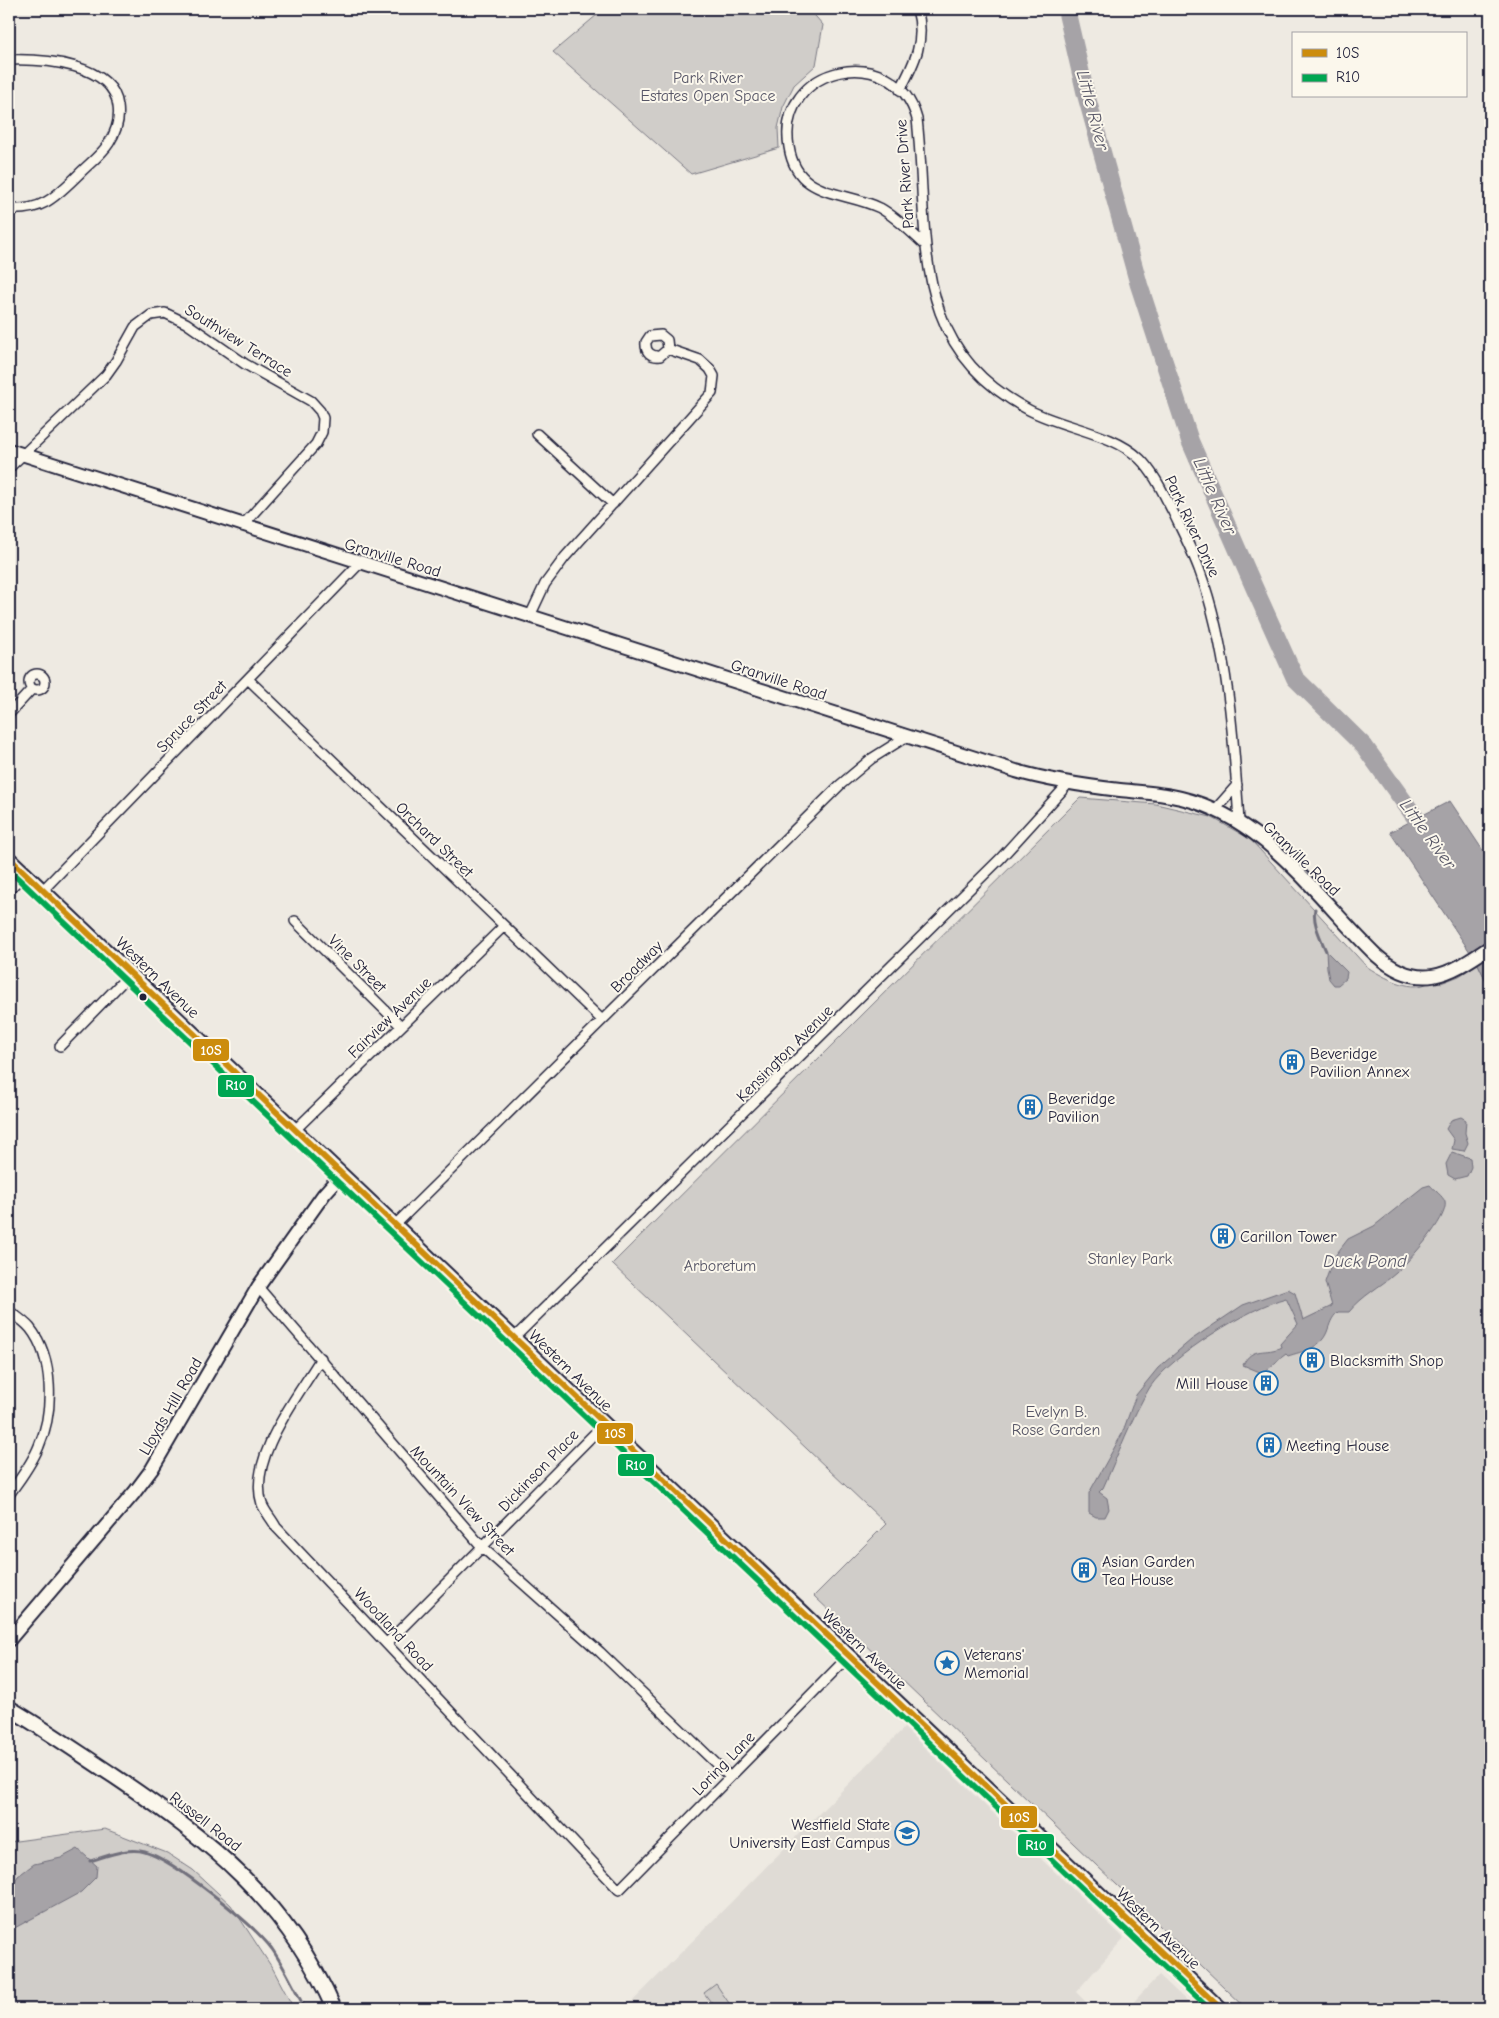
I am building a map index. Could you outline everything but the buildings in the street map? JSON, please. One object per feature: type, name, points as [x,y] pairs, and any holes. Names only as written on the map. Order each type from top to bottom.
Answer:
[{"type":"main road","name":"Granville Road","points":[[9,450],[242,526],[1040,778],[1068,784],[1174,796],[1214,810],[1239,822],[1291,866],[1368,948],[1391,967],[1413,975],[1429,976],[1443,974],[1458,968],[1490,947]]},
{"type":"main road","name":"Western Avenue","points":[[9,858],[1221,2009]]},
{"type":"main road","name":"Lloyds Hill Road","points":[[9,1640],[134,1493],[152,1469],[258,1287],[309,1214],[341,1175]]},
{"type":"main road","name":"Russell Road","points":[[9,1708],[159,1806],[237,1868],[257,1889],[296,1941],[334,2009]]},
{"type":"street","points":[[900,90],[918,53],[921,29],[917,9]]},
{"type":"street","points":[[9,60],[48,63],[94,73],[105,80],[114,92],[119,111],[116,127],[106,147],[54,197],[35,208],[9,209]]},
{"type":"street","name":"Park River Drive","points":[[924,244],[880,208],[828,193],[808,182],[795,166],[788,145],[790,117],[797,99],[807,89],[832,74],[846,70],[867,71],[880,75],[900,90],[913,106],[917,119],[924,244],[931,284],[942,319],[959,351],[978,373],[999,391],[1031,411],[1064,426],[1123,446],[1140,459],[1156,480],[1188,544],[1206,592],[1222,662],[1237,785],[1239,822]]},
{"type":"street","name":"Southview Terrace","points":[[22,454],[33,447],[111,368],[130,335],[142,320],[151,315],[165,313],[186,323],[244,364],[310,401],[320,411],[323,418],[322,432],[316,444],[242,526]]},
{"type":"street","points":[[530,616],[538,597],[551,576],[703,404],[714,388],[714,376],[704,363],[668,348]]},
{"type":"street","points":[[537,434],[613,504]]},
{"type":"street","points":[[9,468],[22,454]]},
{"type":"street","name":"Spruce Street","points":[[43,890],[360,563]]},
{"type":"street","name":"Orchard Street","points":[[248,679],[602,1020]]},
{"type":"street","points":[[9,714],[32,689]]},
{"type":"street","name":"Broadway","points":[[395,1225],[840,785],[871,759],[906,737]]},
{"type":"street","name":"Kensington Avenue","points":[[514,1338],[1000,859],[1068,784]]},
{"type":"street","points":[[1214,810],[1237,785]]},
{"type":"street","points":[[9,890],[25,873]]},
{"type":"street","name":"Vine Street","points":[[295,922],[401,1026]]},
{"type":"street","name":"Fairview Avenue","points":[[294,1130],[504,926]]},
{"type":"street","points":[[60,1046],[130,973]]},
{"type":"street","name":"Mountain View Street","points":[[258,1287],[483,1548],[600,1652],[730,1777]]},
{"type":"street","points":[[9,1311],[26,1324],[37,1339],[48,1377],[50,1398],[40,1445],[9,1496]]},
{"type":"street","name":"Woodland Road","points":[[321,1358],[267,1448],[261,1467],[262,1502],[276,1527],[619,1890]]},
{"type":"street","name":"Dickinson Place","points":[[387,1643],[604,1424]]},
{"type":"street","name":"Loring Lane","points":[[619,1890],[848,1656]]},
{"type":"shaded area","name":"Westfield State University East Campus","points":[[904,1728],[1124,1938],[1076,1992],[1093,2009],[625,2009]]},
{"type":"shaded area","points":[[1159,1975],[1195,2009],[1127,2009]]},
{"type":"green space","name":"Park River Estates Open Space","points":[[604,9],[809,9],[823,25],[816,65],[794,85],[783,107],[778,128],[779,148],[691,174],[553,52]]},
{"type":"green space","name":"Stanley Park","points":[[1080,798],[1156,804],[1211,817],[1250,839],[1371,970],[1401,984],[1416,986],[1425,984],[1437,976],[1441,983],[1459,976],[1478,964],[1490,989],[1490,2009],[1247,2009],[814,1596],[886,1524],[612,1264]]},
{"type":"green space","points":[[105,1829],[167,1853],[193,1870],[231,1905],[273,1969],[294,2009],[9,2009],[9,1842]]},
{"type":"green space","points":[[716,1984],[733,2009],[716,2009],[704,1993]]},
{"type":"water","points":[[1450,801],[1490,861],[1490,989],[1478,964],[1390,832]]},
{"type":"water","points":[[1326,951],[1347,972],[1346,978],[1338,985],[1334,985],[1329,979]]},
{"type":"water","points":[[1461,1117],[1466,1120],[1465,1133],[1468,1143],[1464,1151],[1452,1149],[1454,1140],[1446,1129],[1451,1120]]},
{"type":"water","points":[[1452,1152],[1470,1158],[1471,1167],[1467,1176],[1455,1179],[1448,1175],[1446,1164]]},
{"type":"water","name":"Duck Pond","points":[[1430,1185],[1445,1202],[1445,1209],[1434,1229],[1418,1250],[1396,1273],[1349,1312],[1338,1312],[1331,1321],[1324,1338],[1316,1346],[1288,1356],[1286,1354],[1262,1373],[1243,1365],[1255,1353],[1281,1347],[1280,1344],[1298,1324],[1286,1298],[1270,1303],[1212,1334],[1175,1361],[1161,1374],[1143,1399],[1103,1488],[1099,1492],[1107,1498],[1109,1509],[1105,1517],[1096,1517],[1089,1513],[1089,1493],[1122,1434],[1136,1395],[1158,1368],[1191,1340],[1243,1305],[1288,1289],[1295,1293],[1303,1320],[1332,1306],[1325,1282],[1334,1257],[1348,1239],[1374,1226],[1423,1187]]},
{"type":"water","points":[[78,1849],[97,1866],[96,1877],[81,1892],[9,1931],[9,1890],[18,1876],[34,1864],[61,1858]]},
{"type":"waterway","name":"Little River","points":[[1066,9],[1085,91],[1139,285],[1190,441],[1254,587],[1295,678],[1364,746],[1430,838]]},
{"type":"waterway","points":[[1315,909],[1316,925],[1326,951]]},
{"type":"waterway","points":[[90,1861],[118,1853],[138,1851],[158,1857],[175,1867],[232,1910],[263,1938],[286,1971],[305,2009]]},
{"type":"transit line","name":"10S","points":[[9,858],[1221,2009]]},
{"type":"transit line","name":"R10","points":[[9,870],[1209,2009]]},
{"type":"place","name":"Beveridge Pavilion Annex","points":[[1292,1062]]},
{"type":"place","name":"Beveridge Pavilion","points":[[1030,1107]]},
{"type":"place","name":"Carillon Tower","points":[[1223,1236]]},
{"type":"place","name":"Blacksmith Shop","points":[[1312,1360]]},
{"type":"place","name":"Mill House","points":[[1266,1383]]},
{"type":"place","name":"Meeting House","points":[[1269,1445]]},
{"type":"place","name":"Asian Garden Tea House","points":[[1084,1570]]},
{"type":"place","name":"Veterans' Memorial","points":[[947,1663]]},
{"type":"place","name":"Westfield State University East Campus","points":[[907,1833]]},
{"type":"park label","name":"Arboretum","points":[[720,1265]]},
{"type":"park label","name":"Evelyn B. Rose Garden","points":[[1056,1420]]}]
